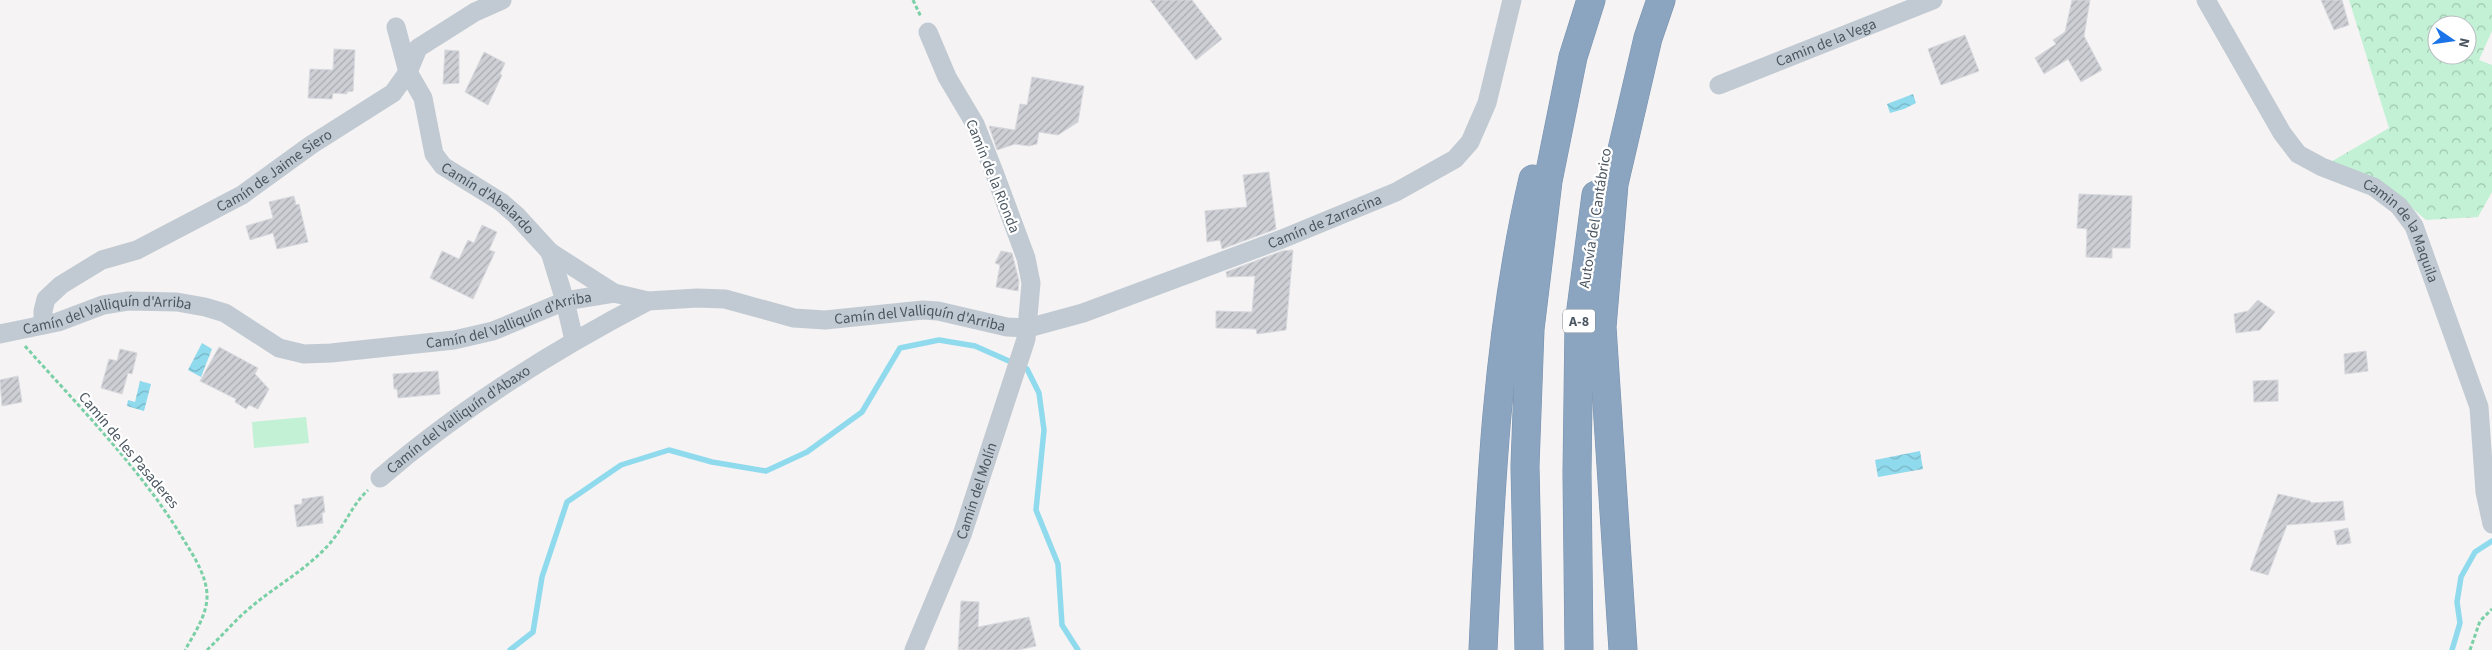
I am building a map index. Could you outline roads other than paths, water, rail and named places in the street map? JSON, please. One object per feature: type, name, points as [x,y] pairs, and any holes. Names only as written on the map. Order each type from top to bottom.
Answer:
[{"type":"highway","points":[[1528,650],[1525,466],[1530,329],[1548,182],[1574,57],[1591,0]]},
{"type":"highway","name":"Autovía del Cantábrico","points":[[1579,650],[1577,473],[1579,324],[1598,180],[1631,35],[1644,0]]},
{"type":"highway","points":[[1623,650],[1602,327],[1614,184],[1648,38],[1661,0]]},
{"type":"highway","points":[[1483,650],[1491,476],[1523,222],[1547,118],[1574,57]]},
{"type":"street","name":"Camín de Jaime Siero","points":[[42,325],[46,299],[61,285],[85,268],[102,260],[137,250],[242,196],[311,145],[393,93],[408,72],[418,48],[475,12],[502,0]]},
{"type":"street","name":"Camín de Zarracina","points":[[1028,328],[1083,313],[1308,229],[1396,192],[1455,159],[1470,142],[1487,103],[1512,0]]},
{"type":"street","name":"Camin de la Vega","points":[[1719,85],[1933,0]]},
{"type":"street","name":"Camin de la Maquila","points":[[2206,0],[2282,133],[2298,154],[2322,167],[2374,187],[2400,206],[2414,226],[2479,407],[2486,492],[2492,524]]},
{"type":"street","name":"Camín d'Abelardo","points":[[396,27],[408,72],[424,98],[430,140],[434,154],[442,166],[501,202],[550,252],[614,293]]},
{"type":"street","name":"Camín de la Rionda","points":[[928,32],[947,77],[975,124],[1026,258],[1031,283],[1028,328]]},
{"type":"street","name":"Camín d'Abelardo","points":[[550,252],[565,301],[574,340]]},
{"type":"street","name":"Camín del Valliquín d'Arriba","points":[[7,333],[58,322],[104,305],[128,301],[177,302],[206,307],[225,314],[278,348],[304,354],[331,354],[454,340],[493,332],[565,301],[614,293],[648,302],[698,298],[725,299],[794,318],[825,320],[923,310],[938,311],[1007,327],[1028,328]]},
{"type":"street","name":"Camín del Valliquín d'Abaxo","points":[[380,478],[416,447],[508,380],[574,340],[648,302]]},
{"type":"street","name":"Camín del Molín","points":[[914,650],[962,535],[1023,350],[1028,328]]},
{"type":"water","points":[[1913,94],[1916,103],[1890,113],[1887,104]]},
{"type":"water","points":[[202,343],[212,349],[201,377],[188,370]]},
{"type":"water","points":[[140,381],[151,384],[144,411],[127,406],[128,400],[135,402]]},
{"type":"water","points":[[1920,451],[1923,469],[1878,477],[1875,460]]},
{"type":"waterway","points":[[510,650],[533,632],[542,577],[567,502],[621,465],[669,450],[712,462],[766,471],[807,452],[862,412],[900,348],[939,340],[975,346],[1027,369],[1039,393],[1044,430],[1036,510],[1058,564],[1062,625],[1078,650]]},
{"type":"waterway","points":[[2452,650],[2460,623],[2457,602],[2461,577],[2475,552],[2492,541]]}]
